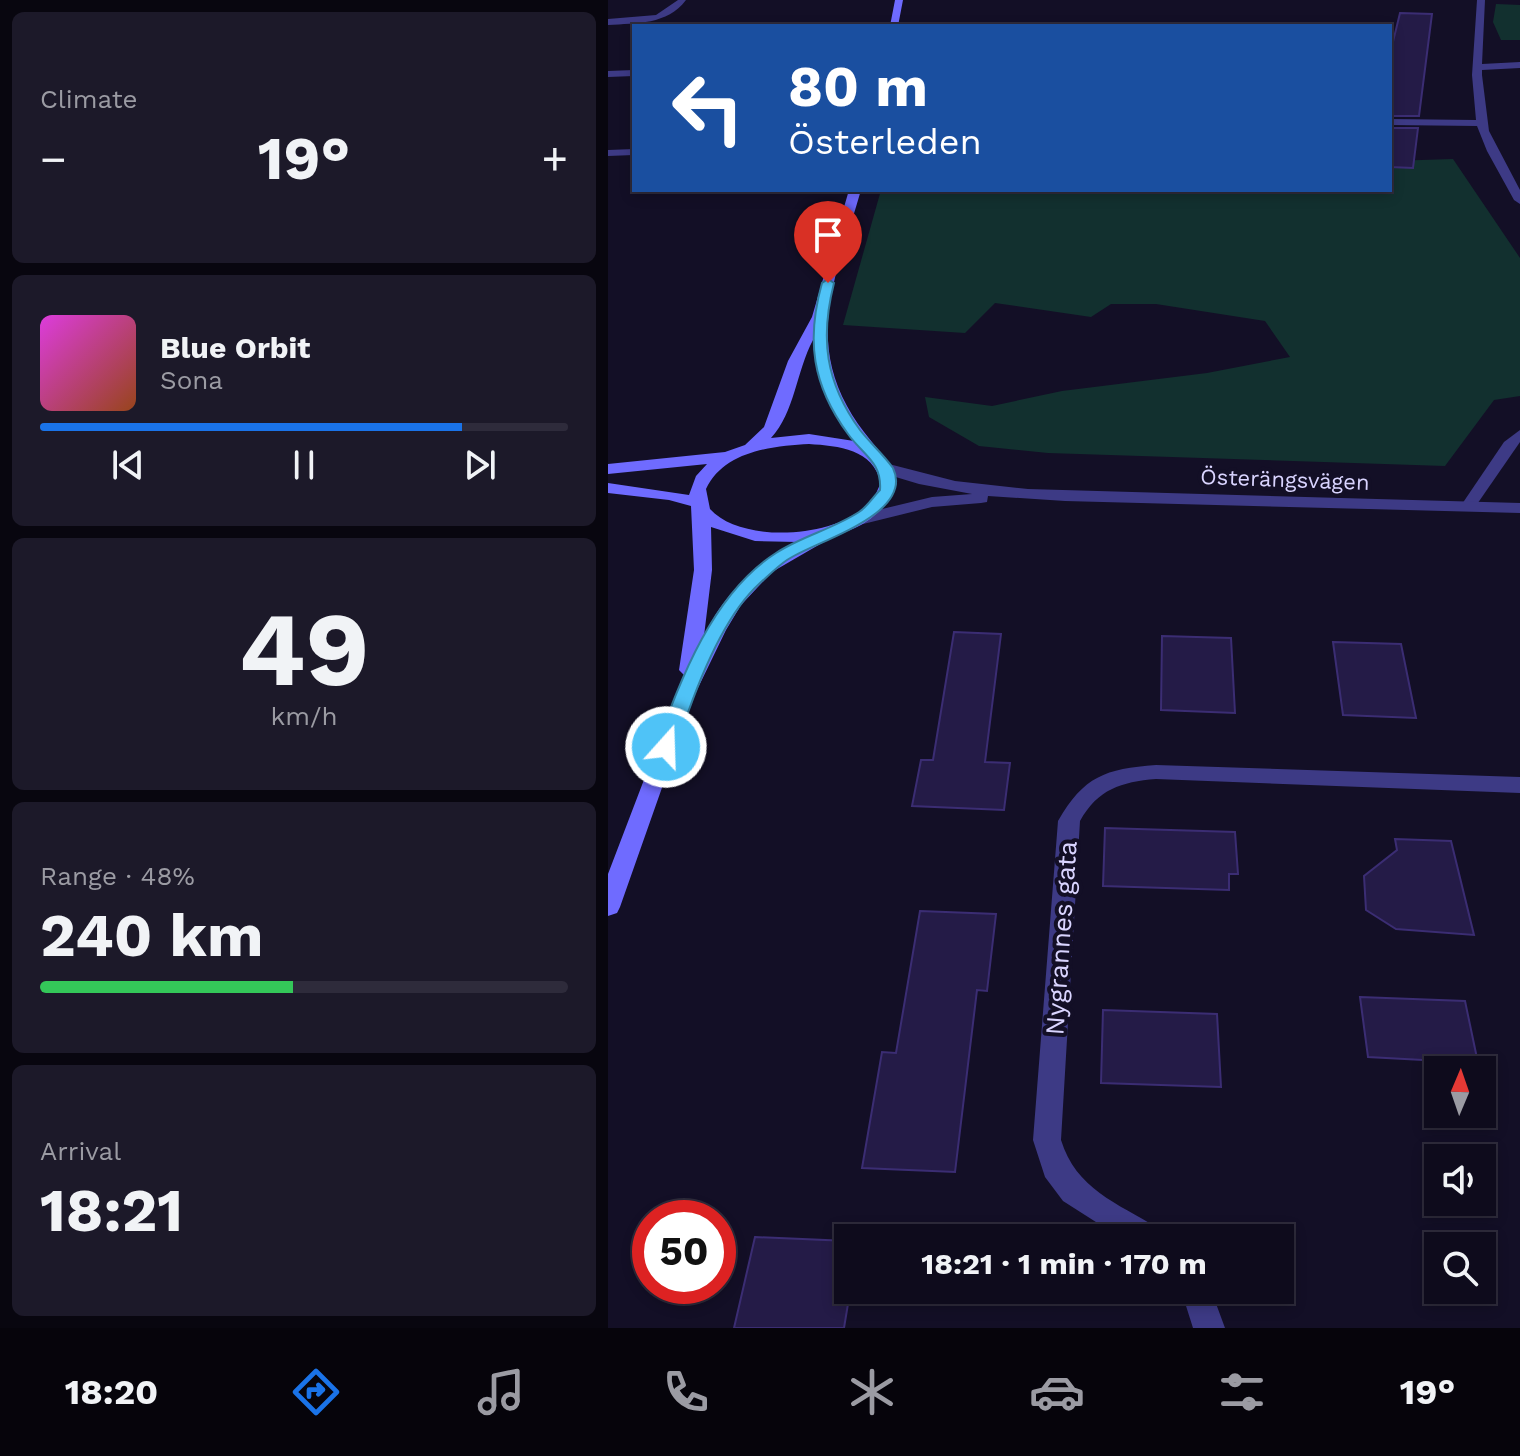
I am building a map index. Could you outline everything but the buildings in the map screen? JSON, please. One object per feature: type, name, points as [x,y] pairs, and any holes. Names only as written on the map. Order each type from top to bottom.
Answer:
[{"type":"main road","points":[[894,24],[899,0]]},
{"type":"main road","points":[[685,694],[703,570],[701,482],[712,469],[761,441],[778,418],[794,365],[819,317],[854,192]]},
{"type":"main road","points":[[608,907],[685,694],[716,630],[750,582],[782,556],[847,525],[883,499],[889,483],[880,462],[853,431],[826,382],[820,350],[819,317]]},
{"type":"main road","points":[[608,469],[737,454],[776,442],[825,440],[854,446],[880,462]]},
{"type":"main road","points":[[608,488],[670,495],[700,507],[724,528],[766,537],[803,536],[847,525]]},
{"type":"street","points":[[608,22],[659,17],[677,9],[682,0]]},
{"type":"street","points":[[1481,0],[1478,67],[1481,123],[1495,157],[1520,200]]},
{"type":"street","points":[[1478,67],[1520,65]]},
{"type":"street","points":[[608,74],[632,73]]},
{"type":"street","points":[[1392,122],[1481,123]]},
{"type":"street","points":[[608,153],[632,152]]},
{"type":"street","name":"Österängsvägen","points":[[880,462],[915,479],[947,485],[1049,494],[1520,508]]},
{"type":"street","name":"Österängsvägen","points":[[847,525],[932,502],[1049,494]]},
{"type":"street","name":"Nygrannes gata","points":[[1124,1224],[1073,1192],[1055,1168],[1047,1140],[1069,821],[1082,795],[1104,782],[1128,774],[1156,772],[1520,785]]},
{"type":"street","points":[[1201,1304],[1209,1328]]},
{"type":"lane","points":[[1468,507],[1509,445],[1520,434]]},
{"type":"green space","points":[[1496,4],[1520,5],[1520,40],[1501,40],[1493,22]]},
{"type":"green space","points":[[1453,159],[1520,258],[1520,396],[1494,400],[1445,466],[1048,453],[979,446],[929,417],[925,397],[992,406],[1062,391],[1207,373],[1290,357],[1265,321],[1156,304],[1111,304],[1091,317],[995,303],[965,333],[843,325],[880,192],[1392,192],[1392,161]]},
{"type":"route","points":[[666,747],[685,694],[716,630],[750,582],[782,556],[866,515],[887,491],[889,483],[885,468],[853,431],[826,382],[818,336],[819,317],[828,283]]}]
